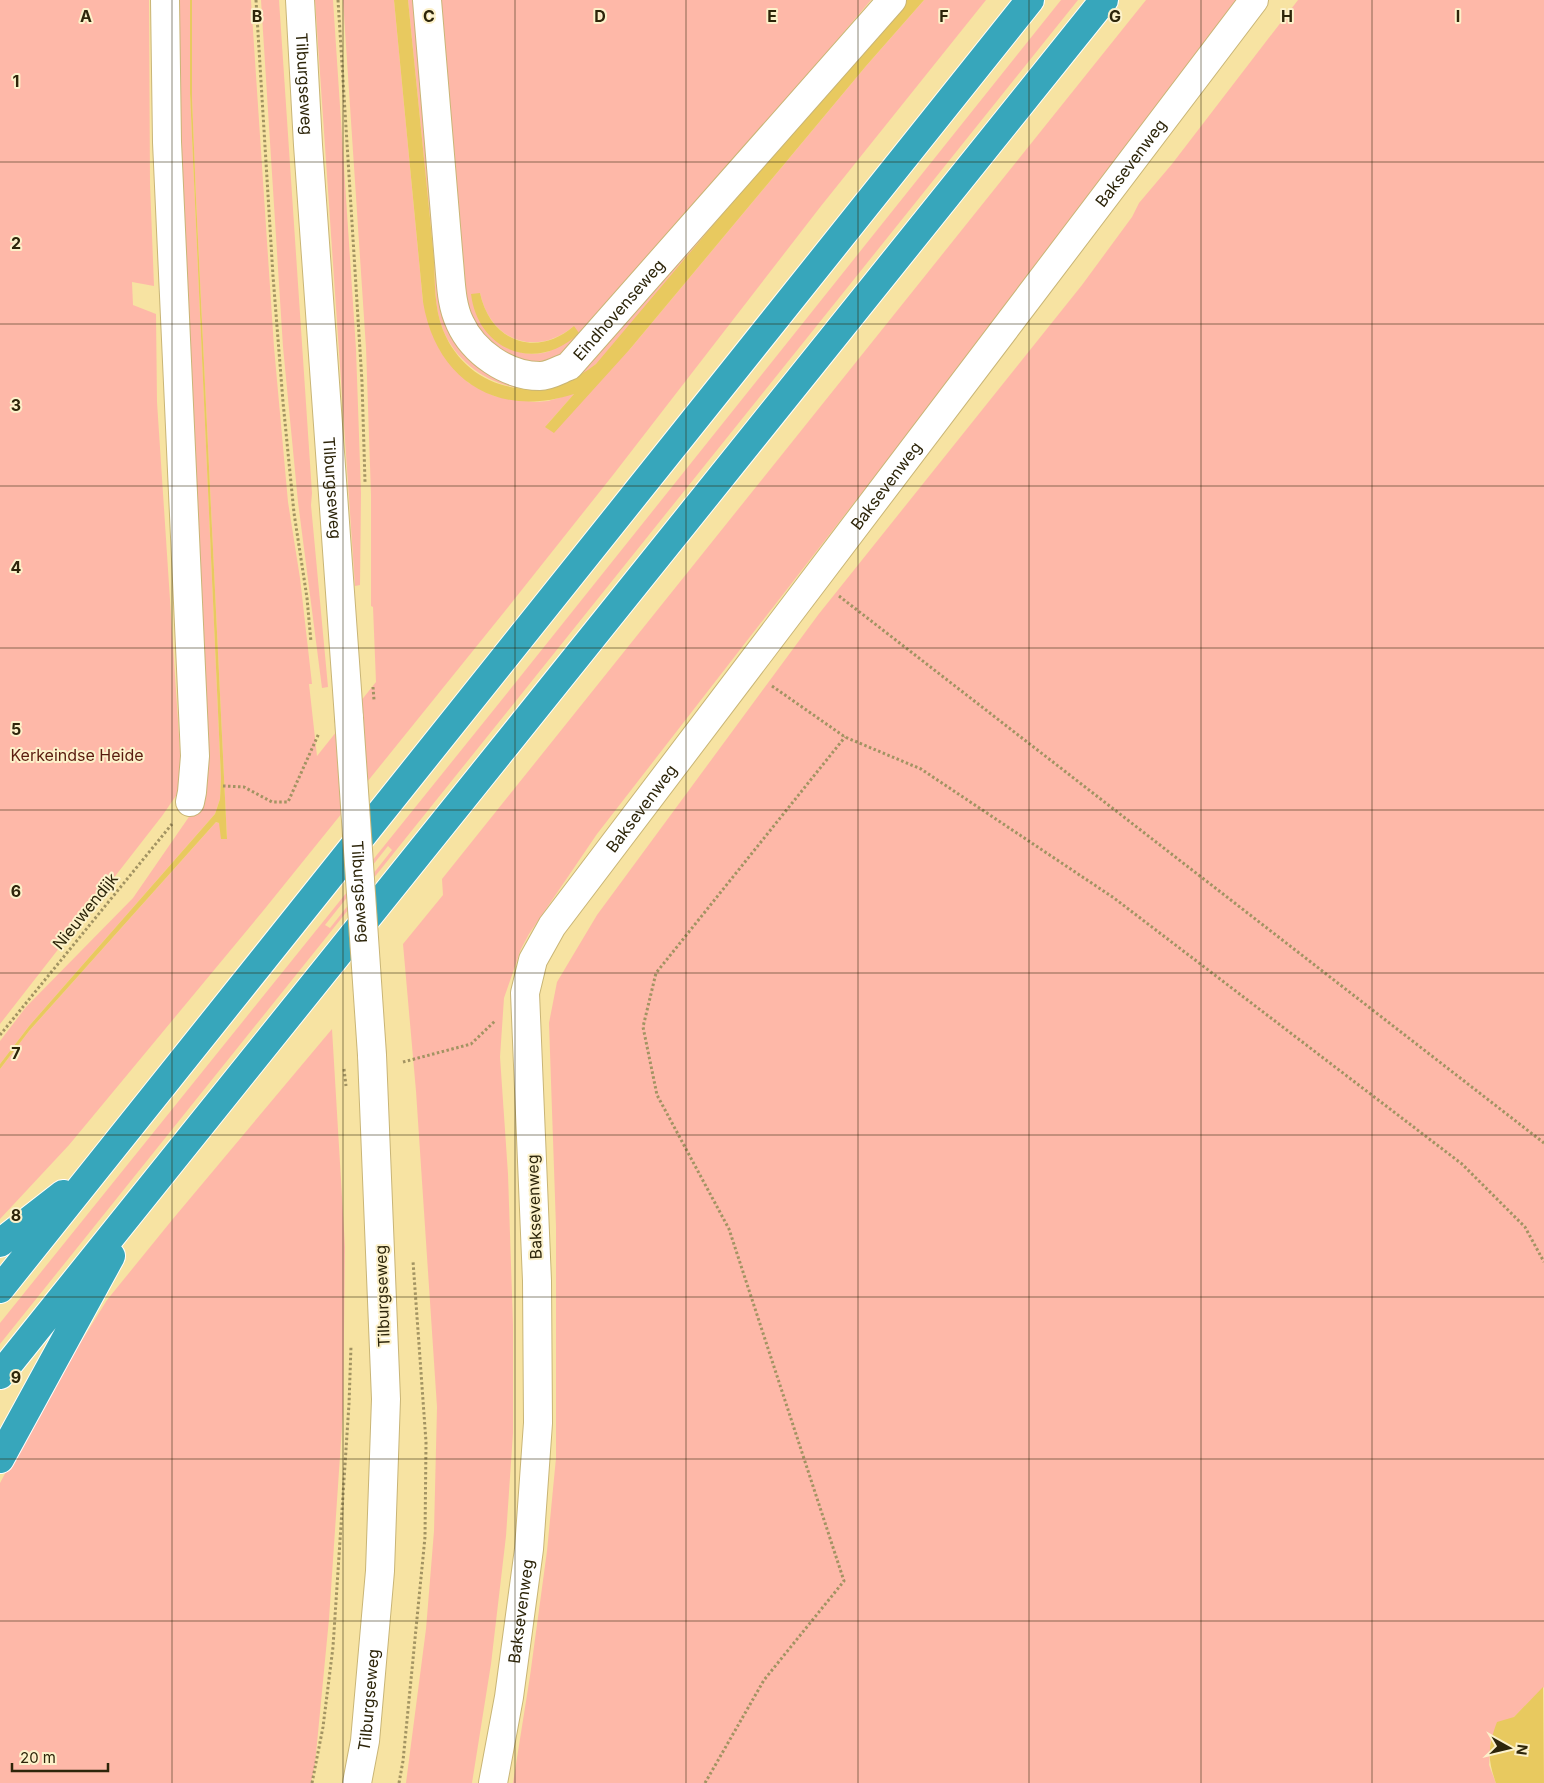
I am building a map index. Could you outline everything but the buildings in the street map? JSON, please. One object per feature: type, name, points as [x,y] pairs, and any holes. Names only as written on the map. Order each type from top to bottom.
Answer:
[{"type":"highway","points":[[0,1289],[1030,0]]},
{"type":"highway","points":[[0,1374],[1104,0]]},
{"type":"highway","points":[[0,1243],[98,1167]]},
{"type":"highway","points":[[0,1459],[145,1194]]},
{"type":"street","points":[[165,0],[167,142],[194,756],[190,802]]},
{"type":"street","name":"Tilburgseweg","points":[[300,0],[308,145],[372,1055],[386,1400],[380,1570],[365,1741],[357,1783]]},
{"type":"street","name":"Eindhovenseweg","points":[[427,0],[449,262],[453,297],[459,322],[472,344],[489,358],[514,372],[541,376],[570,366],[892,0]]},
{"type":"street","name":"Baksevenweg","points":[[493,1783],[509,1697],[529,1549],[538,1422],[537,1281],[525,993],[533,960],[552,926],[1254,0]]},
{"type":"path","points":[[256,0],[283,402],[294,513],[306,598]]},
{"type":"path","points":[[338,0],[362,382],[365,485]]},
{"type":"path","points":[[815,578],[1544,1143]]},
{"type":"path","points":[[747,668],[845,737],[921,769],[1114,898],[1462,1164],[1525,1227],[1544,1262]]},
{"type":"path","points":[[225,785],[244,787],[272,802],[288,802],[319,733]]},
{"type":"path","points":[[705,1783],[764,1680],[844,1580],[729,1229],[657,1095],[643,1027],[656,973],[845,737]]},
{"type":"path","name":"Nieuwendijk","points":[[0,1035],[190,802]]},
{"type":"path","points":[[400,1062],[471,1044]]},
{"type":"path","points":[[346,1086],[346,1096]]},
{"type":"path","name":"Tilburgseweg","points":[[312,1783],[323,1727],[333,1647],[350,1404],[351,1342]]},
{"type":"green space","name":"Kerkeindse Heide","points":[[0,0],[149,0],[150,184],[154,286],[132,282],[133,305],[156,314],[157,402],[181,767],[180,790],[162,816],[0,1024]]},
{"type":"green space","points":[[174,0],[190,0],[190,93],[221,778],[220,799],[215,814],[30,1025],[0,1064],[0,1041],[26,1007],[133,898],[193,811]]},
{"type":"green space","points":[[192,0],[251,0],[274,347],[288,502],[300,578],[312,684],[309,684],[317,756],[376,682],[373,607],[371,606],[371,495],[366,348],[343,0],[394,0],[423,302],[459,374],[469,383],[494,396],[535,402],[548,401],[575,393],[545,427],[630,349],[866,66],[924,0],[986,0],[821,206],[613,475],[263,911],[69,1145],[0,1219],[0,1069],[29,1031],[216,822],[219,823],[227,839],[196,198],[192,98]]},
{"type":"green space","points":[[261,0],[279,0],[312,493],[311,505],[328,687],[322,688],[298,502],[283,347]]},
{"type":"green space","points":[[315,0],[333,0],[356,349],[361,493],[360,585],[355,586]]},
{"type":"green space","points":[[408,0],[417,0],[450,321],[548,377],[903,0],[602,359],[575,379],[556,386],[537,389],[517,388],[498,383],[481,374],[466,362],[453,347],[440,322]]},
{"type":"green space","points":[[435,0],[871,0],[586,336],[567,350],[549,359],[529,361],[496,350],[485,342],[466,309]],"holes":[[[480,293],[485,310],[504,333],[516,340],[530,342],[545,341],[559,336],[574,326],[558,345],[548,352],[522,353],[473,304]]]},
{"type":"green space","points":[[1061,0],[1078,0],[0,1344],[0,1323],[504,697]],"holes":[[[388,846],[392,850],[330,928],[325,925]]]},
{"type":"green space","points":[[1146,0],[1239,0],[1123,149],[930,405],[597,834],[529,934],[521,949],[504,998],[500,1057],[508,1174],[513,1325],[513,1433],[506,1536],[491,1664],[472,1783],[406,1783],[426,1629],[434,1531],[437,1407],[416,1091],[403,944],[443,895],[442,879]]},
{"type":"green space","points":[[1298,0],[1544,0],[1544,1687],[1491,1738],[1489,1765],[1496,1783],[513,1783],[547,1551],[556,1458],[556,1227],[549,1023],[557,982],[597,915],[818,615],[1082,285],[1132,217],[1139,203],[1172,164]]},
{"type":"green space","points":[[332,1029],[345,1247],[343,1412],[329,1619],[315,1764],[311,1783],[0,1783],[0,1483],[43,1403],[107,1300]]},
{"type":"shaded area","points":[[190,0],[192,0],[192,98],[196,198],[227,839],[221,839],[219,823],[216,822],[29,1031],[0,1069],[0,1064],[30,1025],[215,814],[220,799],[221,778],[190,93]]},
{"type":"shaded area","points":[[394,0],[408,0],[434,258],[436,303],[443,330],[455,352],[471,368],[489,380],[510,387],[532,389],[554,385],[576,377],[596,364],[903,0],[924,0],[866,66],[630,349],[554,433],[545,427],[574,394],[546,400],[520,401],[496,396],[475,387],[456,372],[441,353],[430,329],[423,302]]},
{"type":"shaded area","points":[[480,293],[485,310],[494,323],[504,333],[516,340],[530,343],[545,342],[559,336],[574,326],[579,333],[563,345],[545,352],[528,354],[512,350],[497,342],[485,330],[476,314],[471,294]]},
{"type":"shaded area","points":[[1543,1687],[1544,1783],[1496,1783],[1491,1767],[1490,1746],[1497,1722],[1514,1717]]}]
